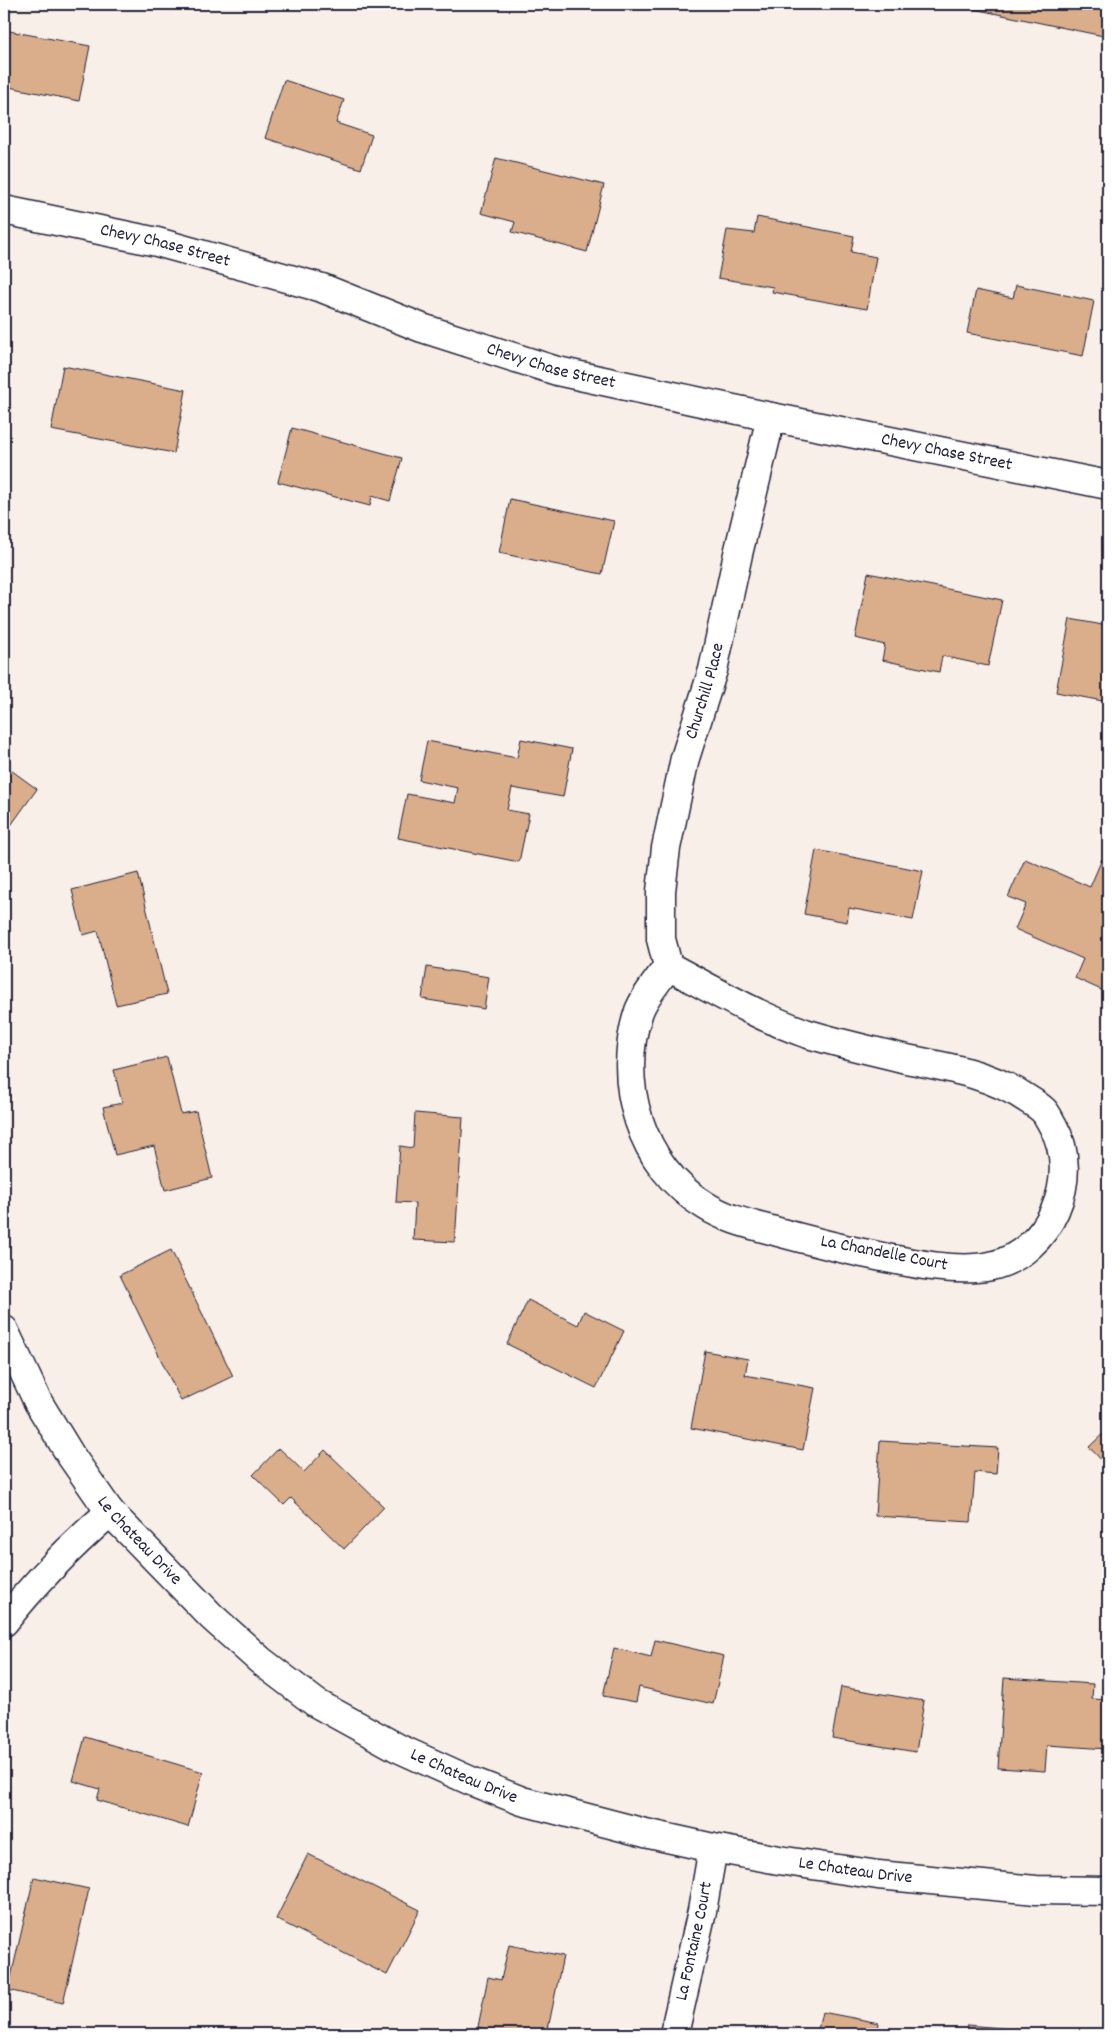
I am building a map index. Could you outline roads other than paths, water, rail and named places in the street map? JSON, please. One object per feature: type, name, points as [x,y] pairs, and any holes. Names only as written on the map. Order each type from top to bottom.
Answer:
[{"type":"street","name":"Chevy Chase Street","points":[[4,210],[157,242],[322,288],[422,328],[557,371],[771,417],[1108,485]]},
{"type":"street","name":"Churchill Place","points":[[668,966],[661,939],[661,891],[666,848],[685,758],[713,670],[738,554],[771,417]]},
{"type":"street","name":"La Chandelle Court","points":[[668,966],[750,1010],[805,1032],[854,1047],[969,1072],[1017,1092],[1037,1106],[1044,1111],[1060,1139],[1065,1173],[1058,1202],[1042,1233],[1022,1254],[992,1266],[958,1268],[906,1261],[832,1246],[730,1219],[704,1205],[678,1186],[658,1160],[642,1131],[632,1096],[629,1054],[640,1008],[668,966]]},
{"type":"street","name":"Le Chateau Drive","points":[[4,1330],[38,1402],[71,1456],[110,1512],[212,1616],[261,1661],[316,1703],[398,1748],[470,1782],[522,1801],[645,1833],[713,1848],[878,1875],[1036,1890],[1108,1891]]},
{"type":"street","points":[[4,1622],[30,1589],[73,1544],[110,1512]]},
{"type":"street","name":"La Fontaine Court","points":[[674,2034],[702,1911],[713,1848]]}]
